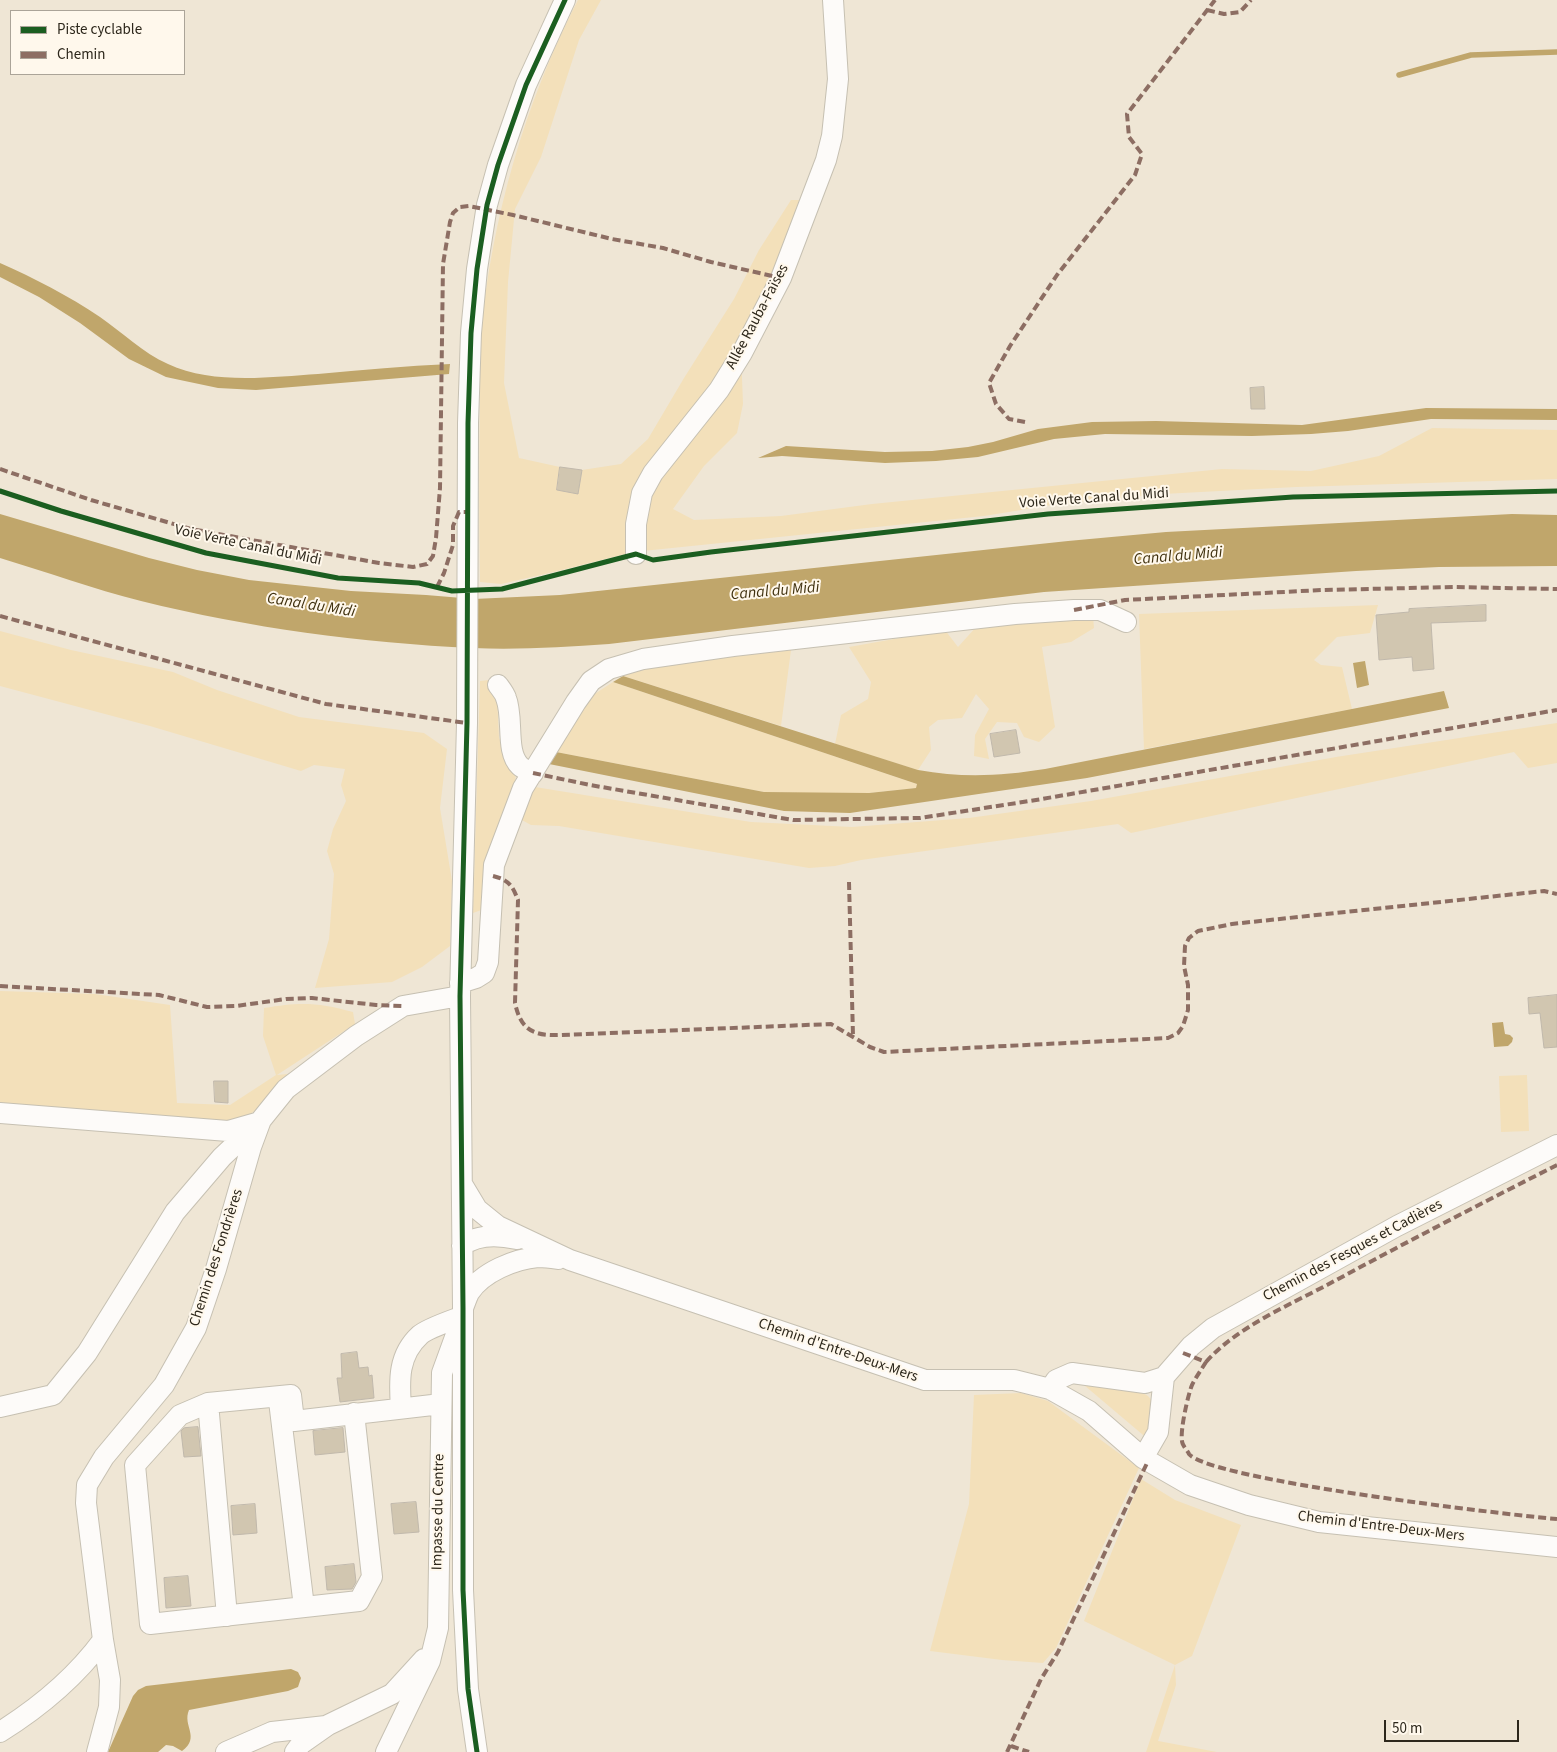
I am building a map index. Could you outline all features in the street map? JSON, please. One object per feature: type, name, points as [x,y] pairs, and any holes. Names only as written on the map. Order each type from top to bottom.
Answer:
[{"type":"street","points":[[477,1752],[468,1689],[463,1590],[460,989],[468,662],[471,333],[478,260],[487,205],[511,124],[533,70],[566,0]]},
{"type":"street","name":"Allée Rauba-Faïses","points":[[636,554],[636,524],[642,493],[653,473],[719,390],[742,353],[781,278],[826,160],[832,136],[838,79],[833,0]]},
{"type":"street","name":"Chemin des Fondrières","points":[[98,1752],[109,1708],[110,1680],[102,1640],[86,1503],[87,1485],[104,1457],[164,1386],[196,1328],[261,1120],[286,1089],[356,1036],[403,1006],[460,989],[484,973],[488,962],[494,865],[523,788],[576,702],[591,682],[609,669],[643,659],[733,646],[1015,614],[1100,610],[1126,622]]},
{"type":"street","points":[[498,685],[506,697],[510,715],[514,759],[520,767],[533,773]]},
{"type":"street","points":[[0,1112],[228,1131],[249,1126],[261,1120]]},
{"type":"street","points":[[0,1406],[53,1395],[87,1353],[175,1212],[222,1157],[261,1120]]},
{"type":"street","name":"Chemin des Fesques et Cadières","points":[[1164,1377],[1191,1346],[1213,1328],[1396,1226],[1557,1145]]},
{"type":"street","name":"Chemin d'Entre-Deux-Mers","points":[[462,1184],[477,1209],[498,1226],[570,1260],[925,1380],[1014,1380],[1050,1389],[1089,1411],[1143,1458],[1190,1485],[1249,1505],[1319,1522],[1557,1547]]},
{"type":"street","name":"Chemin d'Entre-Deux-Mers","points":[[510,1264],[486,1266],[468,1259],[462,1250],[468,1242],[477,1238],[502,1236],[528,1241]]},
{"type":"street","name":"Chemin d'Entre-Deux-Mers","points":[[463,1312],[470,1292],[485,1277],[500,1268],[521,1260],[540,1257],[570,1260]]},
{"type":"street","points":[[401,1408],[399,1387],[403,1357],[421,1334],[463,1312]]},
{"type":"street","name":"Impasse du Centre","points":[[386,1752],[430,1661],[438,1628],[442,1373],[463,1312]]},
{"type":"street","points":[[1050,1389],[1056,1380],[1072,1373],[1145,1383],[1164,1377],[1158,1432],[1143,1458]]},
{"type":"street","points":[[354,1413],[372,1577],[359,1602],[150,1624],[135,1465],[180,1415],[208,1403],[291,1394],[294,1421],[354,1413],[441,1404]]},
{"type":"street","points":[[278,1396],[304,1608]]},
{"type":"street","points":[[208,1403],[227,1616]]},
{"type":"street","points":[[0,1732],[59,1689],[88,1660],[102,1640]]},
{"type":"street","points":[[295,1752],[301,1744],[328,1725],[392,1694],[432,1650]]},
{"type":"street","points":[[226,1752],[272,1732],[328,1725]]},
{"type":"shaded area","points":[[578,0],[601,0],[579,40],[541,157],[515,209],[508,282],[504,383],[519,458],[560,467],[557,490],[578,493],[582,470],[621,464],[648,439],[734,299],[759,250],[791,200],[808,200],[741,352],[743,404],[737,433],[704,466],[673,509],[694,520],[781,516],[872,504],[1222,469],[1311,471],[1379,456],[1432,428],[1557,430],[1557,479],[1296,487],[1163,494],[1064,503],[984,516],[633,552],[501,584],[480,582],[480,350],[486,289],[493,246],[514,162],[527,120],[559,39]]},
{"type":"shaded area","points":[[1378,605],[1370,633],[1337,637],[1314,660],[1321,665],[1342,667],[1352,709],[1144,749],[1139,614]]},
{"type":"shaded area","points":[[1093,616],[1094,628],[1071,642],[1042,647],[1055,727],[1039,742],[1024,737],[1017,723],[997,722],[985,739],[989,759],[974,756],[975,735],[989,709],[976,694],[962,718],[938,720],[929,727],[931,750],[918,770],[835,744],[841,715],[868,699],[871,682],[849,647],[945,630],[958,647],[977,626]]},
{"type":"shaded area","points":[[0,631],[71,650],[173,672],[217,690],[299,717],[424,733],[447,749],[440,808],[452,881],[450,946],[422,967],[392,982],[315,988],[329,939],[334,874],[327,851],[333,829],[346,801],[341,785],[345,769],[314,765],[301,771],[150,726],[0,686]]},
{"type":"shaded area","points":[[791,650],[781,726],[623,676],[644,666]]},
{"type":"shaded area","points":[[489,680],[497,696],[499,738],[516,772],[514,794],[484,909],[473,913],[480,681]]},
{"type":"shaded area","points":[[613,682],[917,784],[916,788],[838,794],[764,792],[556,752],[590,697]]},
{"type":"shaded area","points":[[1557,723],[1557,763],[1528,768],[1514,752],[1131,833],[1118,824],[861,860],[835,866],[809,868],[559,826],[531,825],[520,819],[521,805],[535,787],[751,822],[852,827],[969,818],[1091,801],[1336,757]]},
{"type":"shaded area","points":[[0,991],[95,994],[170,1005],[177,1103],[230,1105],[276,1075],[263,1036],[264,1008],[298,1004],[329,1006],[353,1012],[355,1024],[277,1075],[288,1074],[256,1110],[237,1123],[0,1105]]},
{"type":"shaded area","points":[[1527,1075],[1529,1131],[1501,1132],[1499,1076]]},
{"type":"shaded area","points":[[1078,1380],[1138,1390],[1148,1396],[1154,1403],[1149,1440]]},
{"type":"shaded area","points":[[1021,1393],[1048,1401],[1139,1468],[1056,1648],[1043,1663],[930,1651],[969,1504],[974,1395]]},
{"type":"shaded area","points":[[1141,1479],[1175,1500],[1241,1525],[1192,1656],[1175,1665],[1084,1621]]},
{"type":"shaded area","points":[[1175,1665],[1176,1685],[1158,1741],[1217,1752],[1146,1752]]},
{"type":"water","points":[[0,263],[76,302],[100,317],[150,354],[185,371],[222,377],[261,378],[450,364],[449,374],[256,390],[218,388],[166,377],[129,359],[80,323],[39,297],[0,277]]},
{"type":"water","points":[[1426,408],[1557,409],[1557,420],[1431,419],[1348,431],[1252,436],[1105,434],[1054,439],[978,457],[936,461],[885,463],[782,456],[758,458],[786,446],[885,452],[932,451],[993,442],[1038,429],[1092,422],[1156,421],[1302,425]]},
{"type":"water","name":"Canal du Midi","points":[[0,514],[149,558],[249,580],[351,591],[474,599],[560,595],[1166,532],[1512,514],[1557,515],[1557,566],[1439,567],[1356,571],[1044,592],[609,644],[490,649],[431,646],[306,633],[182,611],[123,596],[0,558]]},
{"type":"water","points":[[1365,661],[1369,685],[1357,688],[1353,663]]},
{"type":"water","points":[[623,676],[918,770],[966,775],[997,775],[1045,769],[1444,691],[1449,708],[1087,778],[850,813],[784,811],[549,764],[556,752],[764,792],[869,793],[916,788],[917,784],[613,682]]},
{"type":"water","points":[[1503,1022],[1505,1034],[1513,1038],[1512,1042],[1508,1046],[1494,1047],[1492,1023]]},
{"type":"water","points":[[291,1669],[298,1672],[301,1678],[298,1687],[288,1691],[189,1710],[187,1716],[191,1736],[187,1746],[182,1751],[173,1746],[166,1745],[158,1752],[108,1752],[133,1696],[138,1690],[146,1686]]},
{"type":"building","points":[[1264,387],[1265,409],[1251,409],[1250,388]]},
{"type":"building","points":[[560,467],[582,470],[578,494],[557,490]]},
{"type":"building","points":[[1486,605],[1486,621],[1431,623],[1434,669],[1413,671],[1412,657],[1379,660],[1376,615],[1409,612],[1409,609]]},
{"type":"building","points":[[1016,730],[1020,753],[994,757],[990,734]]},
{"type":"building","points":[[1557,995],[1557,1047],[1544,1048],[1540,1013],[1529,1014],[1528,998]]},
{"type":"building","points":[[214,1081],[228,1081],[228,1103],[215,1102]]},
{"type":"building","points":[[357,1352],[359,1368],[368,1367],[369,1376],[372,1375],[374,1398],[340,1402],[337,1378],[342,1378],[341,1354]]},
{"type":"building","points":[[198,1427],[201,1456],[184,1457],[181,1431],[184,1428]]},
{"type":"building","points":[[343,1428],[345,1452],[315,1455],[313,1431]]},
{"type":"building","points":[[416,1502],[419,1532],[394,1534],[391,1504]]},
{"type":"building","points":[[255,1504],[257,1533],[233,1535],[231,1506]]},
{"type":"building","points":[[354,1564],[356,1582],[352,1589],[327,1590],[325,1567]]},
{"type":"building","points":[[188,1576],[191,1606],[166,1608],[164,1578]]},
{"type":"waterway","points":[[1399,75],[1471,55],[1557,52]]},
{"type":"marked path","points":[[1025,422],[1009,419],[996,404],[989,383],[1010,346],[1057,275],[1135,175],[1142,154],[1129,137],[1127,114],[1215,0]]},
{"type":"marked path","points":[[1207,10],[1224,14],[1240,12],[1251,0]]},
{"type":"marked path","points":[[0,469],[91,500],[191,529],[379,563],[413,567],[427,564],[433,556],[440,488],[443,264],[450,222],[453,213],[460,207],[469,206],[612,239],[663,248],[711,262],[781,278]]},
{"type":"marked path","points":[[437,587],[444,573],[453,545],[453,526],[459,512],[468,512]]},
{"type":"marked path","points":[[1074,610],[1125,600],[1323,590],[1454,587],[1557,589]]},
{"type":"marked path","points":[[0,616],[326,704],[467,723]]},
{"type":"marked path","points":[[533,773],[590,785],[793,820],[920,818],[1036,800],[1557,710]]},
{"type":"marked path","points":[[493,876],[503,879],[509,884],[518,900],[515,1003],[525,1026],[536,1033],[561,1035],[831,1024],[870,1047],[884,1052],[1168,1038],[1178,1033],[1183,1026],[1188,1010],[1188,985],[1184,966],[1185,946],[1189,938],[1198,931],[1232,924],[1544,891],[1557,894]]},
{"type":"marked path","points":[[849,882],[853,1036]]},
{"type":"marked path","points":[[0,986],[159,995],[207,1007],[312,998],[403,1006]]},
{"type":"marked path","points":[[1206,1362],[1232,1339],[1263,1319],[1557,1165]]},
{"type":"marked path","points":[[1183,1353],[1206,1362],[1190,1390],[1183,1421],[1182,1443],[1189,1454],[1209,1464],[1248,1475],[1362,1495],[1557,1519]]},
{"type":"marked path","points":[[1007,1752],[1041,1679],[1058,1652],[1148,1461]]},
{"type":"marked path","points":[[1011,1746],[1029,1752]]},
{"type":"cycle path","points":[[477,1752],[468,1689],[463,1590],[460,996],[467,723],[468,423],[471,333],[477,269],[487,205],[498,165],[526,85],[565,0]]},
{"type":"cycle path","name":"Voie Verte Canal du Midi","points":[[0,491],[61,511],[206,553],[338,578],[419,583],[452,591],[502,589],[636,554],[653,560],[1048,514],[1293,497],[1557,491]]}]
